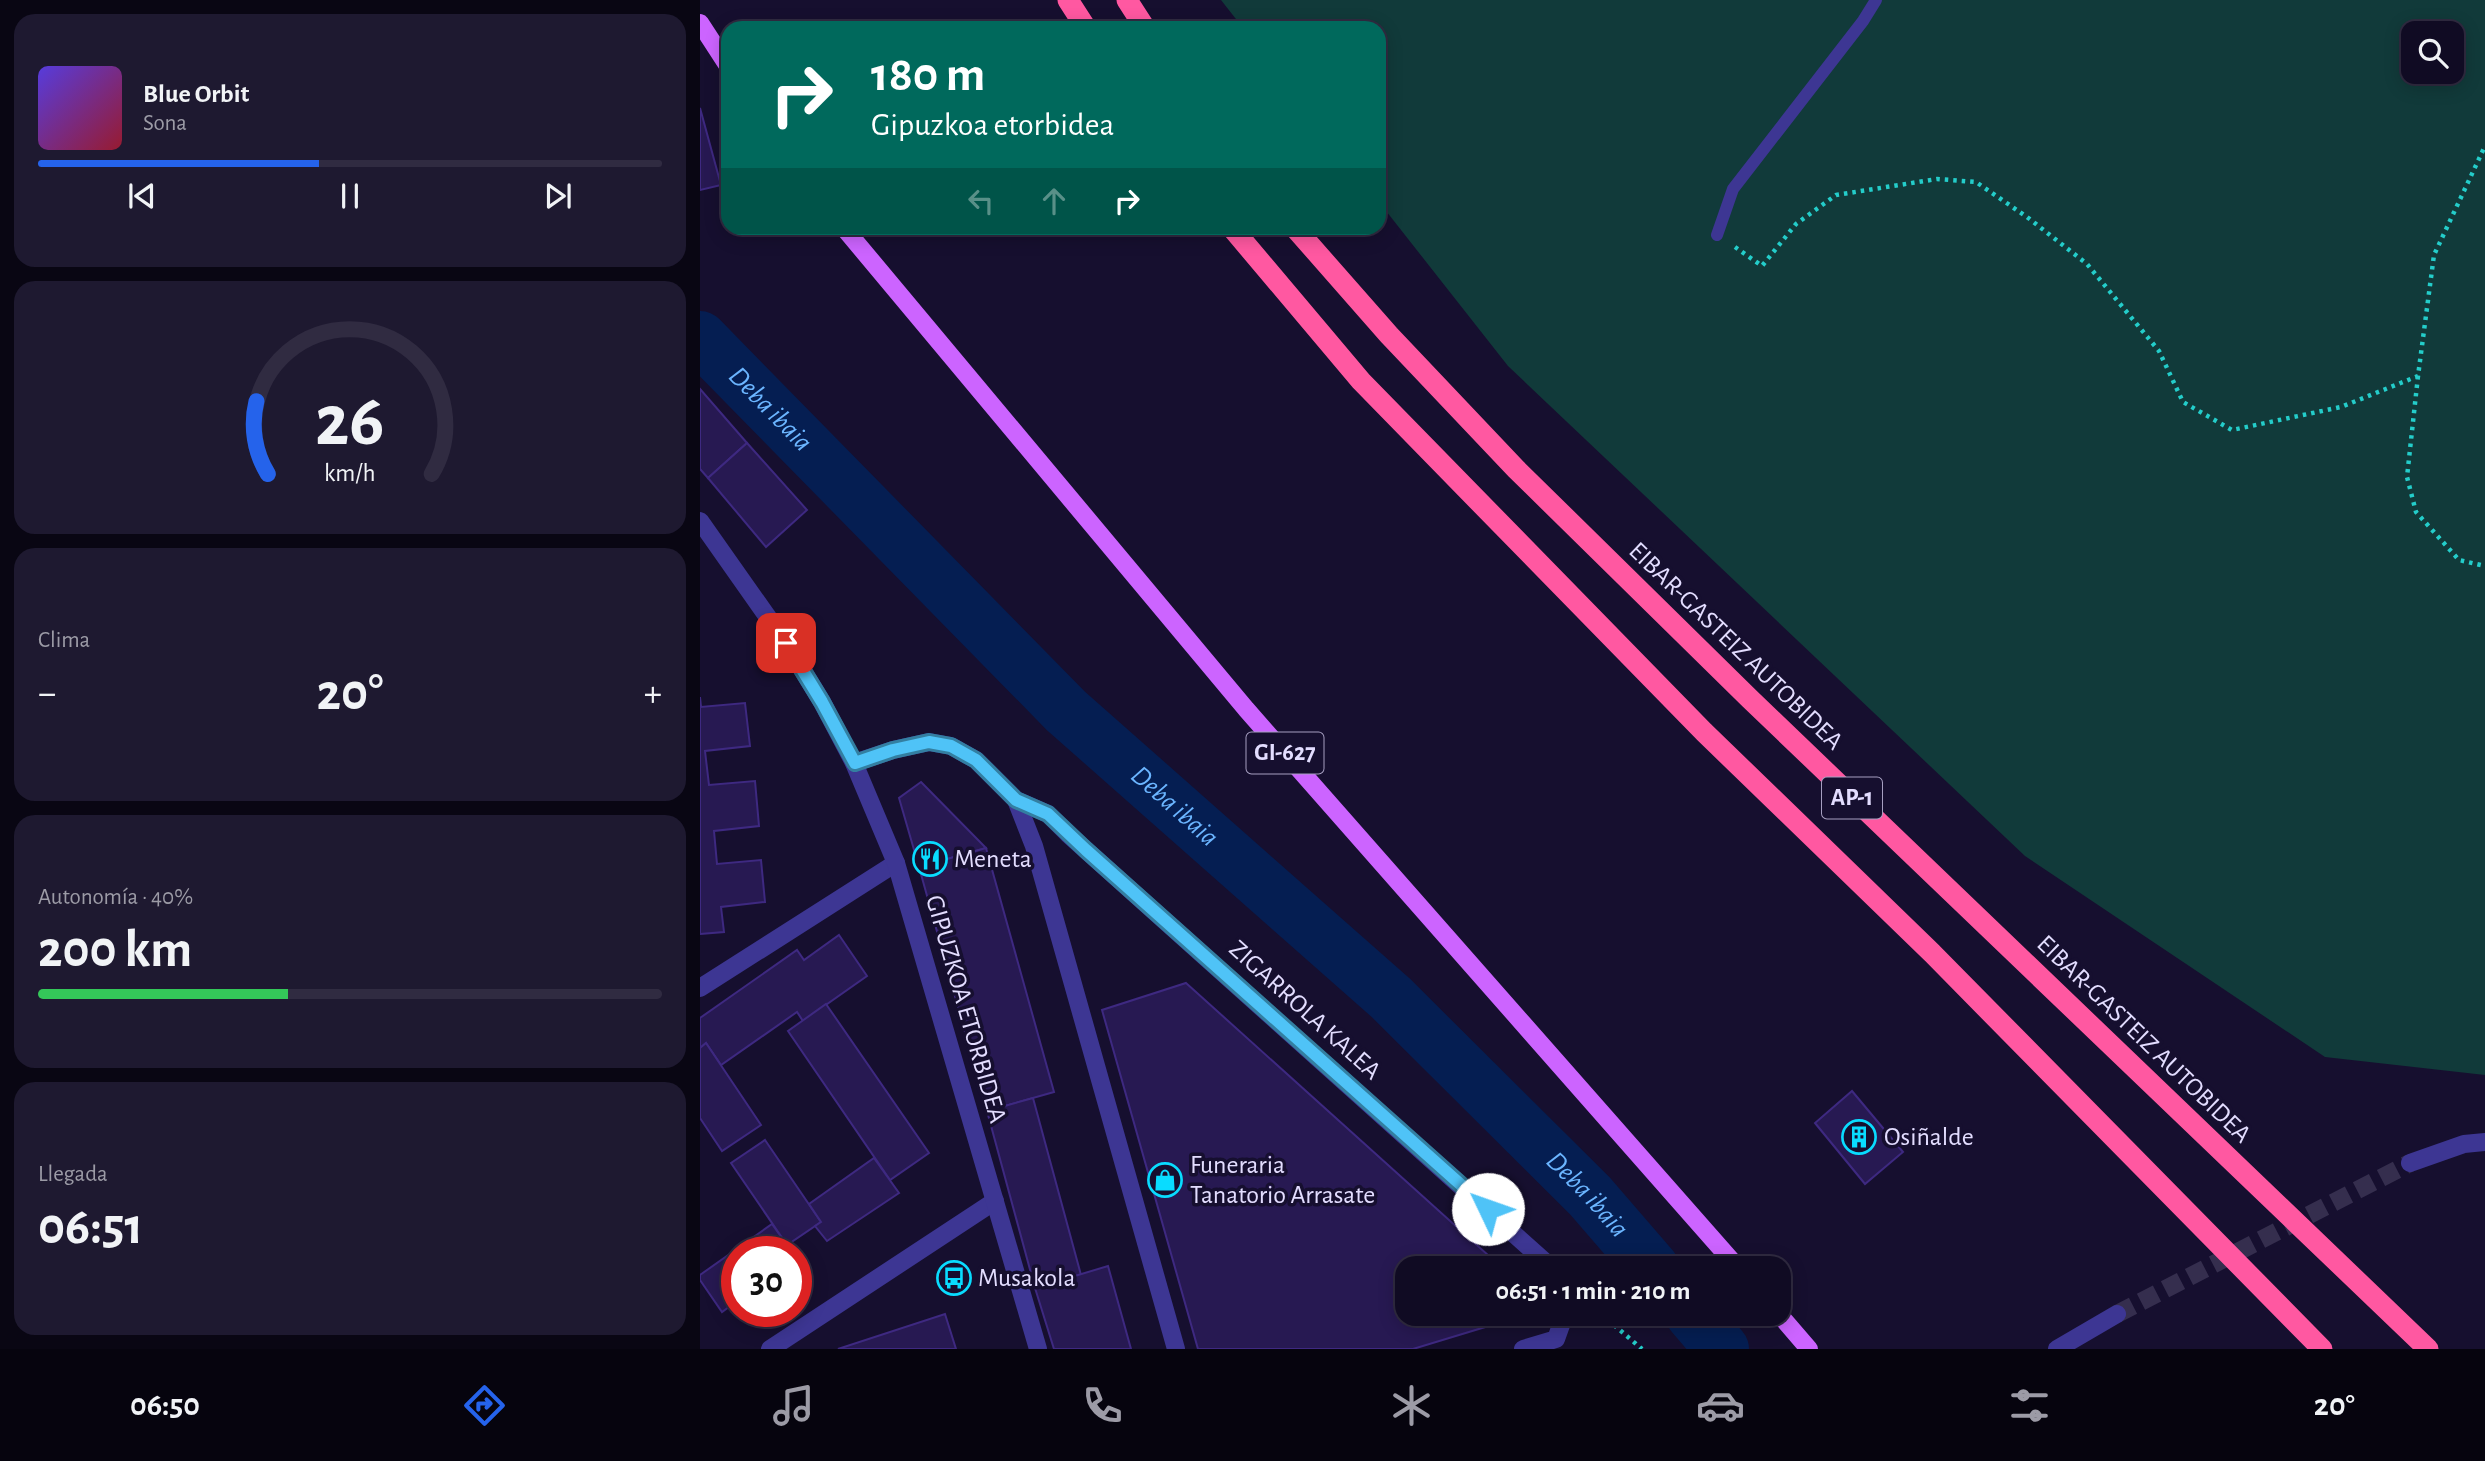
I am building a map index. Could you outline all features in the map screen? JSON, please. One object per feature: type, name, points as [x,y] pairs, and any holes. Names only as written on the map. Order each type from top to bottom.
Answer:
[{"type":"highway","points":[[1068,0],[1082,21]]},
{"type":"highway","points":[[1127,0],[1140,21]]},
{"type":"highway","name":"AP-1","points":[[1238,235],[1361,381],[1704,732],[1932,953],[2322,1349]]},
{"type":"highway","name":"EIBAR-GASTEIZ AUTOBIDEA","points":[[1301,235],[1389,335],[1516,469],[1750,699],[2428,1349]]},
{"type":"main road","points":[[700,23],[721,55]]},
{"type":"main road","name":"GI-627","points":[[850,235],[1246,709],[1728,1256]]},
{"type":"main road","points":[[1789,1326],[1809,1349]]},
{"type":"street","name":"GIPUZKOA ETORBIDEA","points":[[700,521],[786,643],[822,702],[855,763],[896,863],[1038,1349]]},
{"type":"street","name":"ZIGARROLA KALEA","points":[[855,763],[893,750],[929,742],[951,746],[976,760],[1016,800],[1048,814],[1540,1256]]},
{"type":"street","name":"ZIGARROLA KALEA","points":[[1016,800],[1034,846],[1176,1349]]},
{"type":"street","points":[[700,988],[896,863]]},
{"type":"street","points":[[2410,1163],[2464,1144],[2485,1142]]},
{"type":"street","points":[[770,1349],[995,1201]]},
{"type":"street","points":[[2063,1345],[2117,1314]]},
{"type":"street","points":[[1523,1349],[1556,1339],[1561,1326]]},
{"type":"lane","points":[[1717,235],[1733,188],[1863,21],[1876,0]]},
{"type":"path","points":[[2485,146],[2434,255],[2407,477],[2416,512],[2459,560],[2485,566]]},
{"type":"path","points":[[1717,235],[1762,266],[1796,224],[1836,195],[1937,179],[1976,182],[2027,217],[2087,264],[2159,351],[2183,401],[2232,430],[2341,407],[2418,376]]},
{"type":"path","points":[[1615,1326],[1642,1349]]},
{"type":"green space","points":[[1221,0],[2485,0],[2485,1075],[2325,1057],[2025,856],[1508,366],[1386,211],[1386,21],[1238,21]]},
{"type":"building","points":[[700,108],[721,185],[700,190]]},
{"type":"building","points":[[700,389],[747,443],[708,478],[700,469]]},
{"type":"building","points":[[747,443],[807,510],[766,547],[708,478]]},
{"type":"building","points":[[700,697],[701,707],[745,703],[750,746],[705,751],[709,785],[755,781],[759,826],[714,831],[717,864],[761,860],[765,902],[721,907],[724,932],[700,934]]},
{"type":"building","points":[[921,782],[986,848],[919,867],[899,798]]},
{"type":"building","points":[[986,848],[1054,1092],[987,1111],[919,867]]},
{"type":"building","points":[[839,935],[867,976],[803,1021],[797,1012],[721,1065],[706,1043],[700,1048],[700,1018],[797,950],[804,960]]},
{"type":"building","points":[[1186,983],[1489,1256],[1395,1256],[1395,1326],[1489,1326],[1413,1349],[1198,1349],[1102,1010]]},
{"type":"building","points":[[826,1004],[929,1153],[890,1180],[788,1031]]},
{"type":"building","points":[[706,1043],[761,1125],[722,1151],[700,1118],[700,1048]]},
{"type":"building","name":"Osiñalde","points":[[1852,1091],[1903,1152],[1865,1184],[1815,1123]]},
{"type":"building","points":[[1033,1098],[1081,1275],[1035,1288],[987,1111]]},
{"type":"building","points":[[765,1140],[821,1222],[800,1236],[781,1236],[731,1163]]},
{"type":"building","points":[[874,1158],[899,1193],[827,1241],[815,1226],[821,1222],[809,1204]]},
{"type":"building","points":[[772,1224],[780,1236],[755,1236]]},
{"type":"building","points":[[721,1260],[721,1311],[700,1280],[700,1275]]},
{"type":"building","points":[[1108,1266],[1131,1349],[1054,1349],[1035,1288]]},
{"type":"building","points":[[945,1314],[956,1349],[838,1349]]},
{"type":"waterway","name":"Deba ibaia","points":[[700,338],[1066,711],[1391,998],[1590,1196],[1642,1256]]},
{"type":"waterway","name":"Deba ibaia","points":[[1702,1326],[1722,1349]]},
{"type":"tunnel","points":[[2117,1314],[2410,1163]]},
{"type":"place","name":"Meneta","points":[[930,859]]},
{"type":"place","name":"Osiñalde","points":[[1859,1137]]},
{"type":"place","name":"Funeraria Tanatorio Arrasate","points":[[1165,1180]]},
{"type":"place","name":"Musakola","points":[[954,1278]]},
{"type":"route","points":[[786,643],[855,763],[893,750],[929,742],[951,746],[976,760],[1016,800],[1048,814],[1488,1209]]}]
